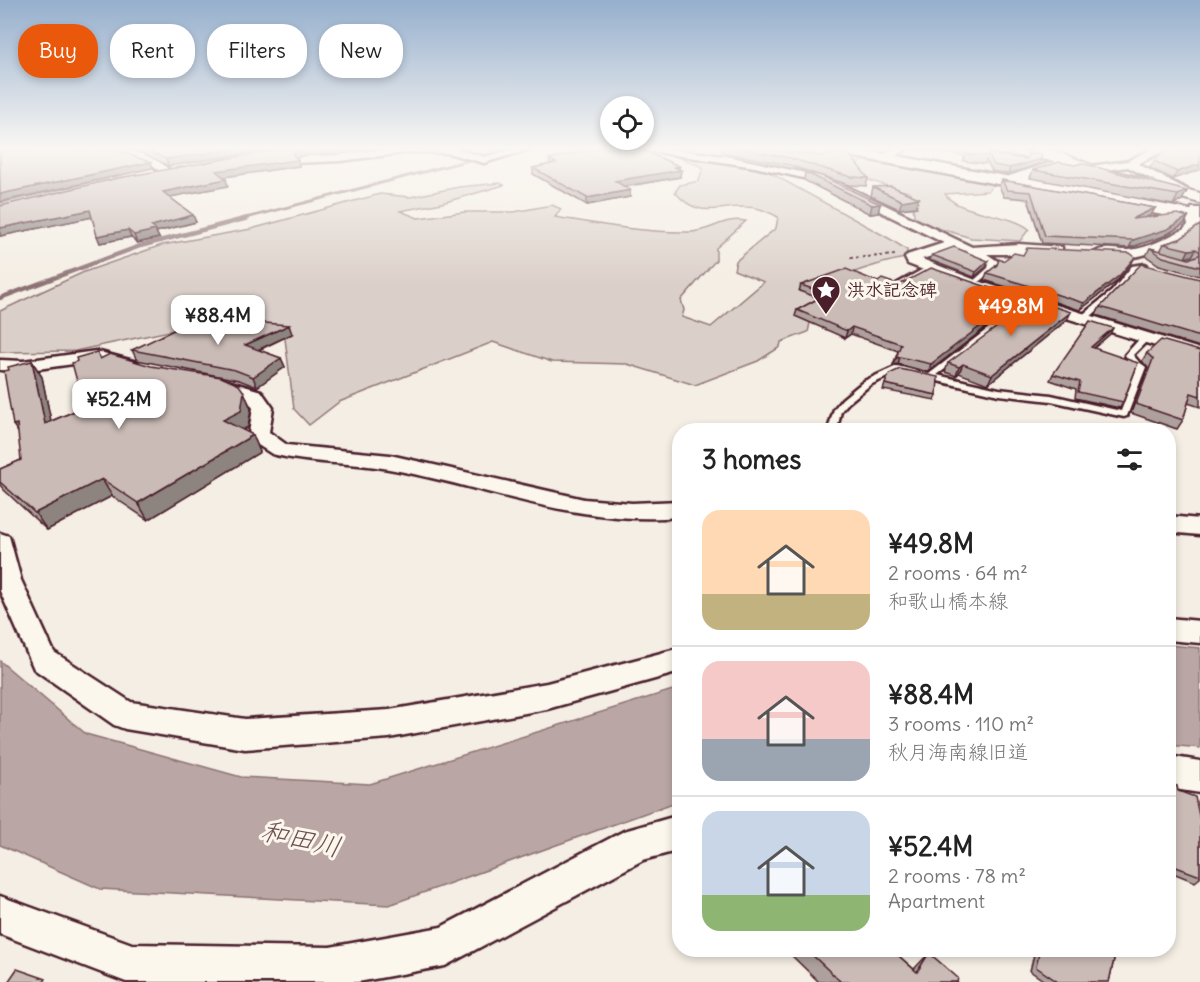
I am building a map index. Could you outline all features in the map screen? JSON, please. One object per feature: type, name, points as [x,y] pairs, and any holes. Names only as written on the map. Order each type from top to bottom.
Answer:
[{"type":"main road","points":[[1107,194],[1197,208]]},
{"type":"main road","points":[[1110,194],[1197,208]]},
{"type":"main road","points":[[1158,194],[1197,208]]},
{"type":"street","points":[[857,194],[992,262]]},
{"type":"street","points":[[971,251],[1019,248],[1143,256],[1188,233],[1195,226],[1193,221],[1197,208],[1175,194]]},
{"type":"street","points":[[956,244],[912,258],[913,261],[973,284],[1200,355]]},
{"type":"street","points":[[1143,256],[1163,273]]},
{"type":"street","points":[[0,365],[23,366],[96,356],[150,371]]},
{"type":"street","points":[[190,379],[231,386],[254,394],[263,408],[258,433],[266,445],[288,452],[362,457],[585,508],[641,512],[672,510]]},
{"type":"street","points":[[1176,525],[1200,527]]},
{"type":"street","points":[[0,542],[8,580],[44,660],[125,715],[245,735],[389,724],[547,696],[672,662]]},
{"type":"street","points":[[1176,630],[1200,632]]},
{"type":"street","points":[[1176,773],[1200,777]]},
{"type":"street","points":[[0,915],[132,964],[330,967],[445,946],[637,844],[672,834]]},
{"type":"lane","points":[[1084,318],[1114,292],[1143,256]]},
{"type":"lane","points":[[973,284],[991,269],[992,262]]},
{"type":"lane","points":[[894,287],[929,268]]},
{"type":"lane","points":[[932,375],[993,328],[1023,300]]},
{"type":"lane","points":[[834,423],[837,411],[867,383],[897,369],[932,375],[999,392],[1051,398],[1124,414],[1142,367],[1136,364],[1129,355],[1146,338]]},
{"type":"path","points":[[850,258],[898,255],[912,258]]},
{"type":"shaded area","points":[[380,194],[410,197],[426,194],[474,194],[400,211],[418,218],[465,212],[514,212],[552,205],[561,209],[555,217],[655,231],[696,231],[730,221],[746,221],[716,248],[716,260],[681,300],[684,310],[682,317],[711,327],[764,282],[734,270],[736,261],[776,228],[778,217],[750,207],[700,209],[684,201],[677,194],[808,194],[907,250],[907,258],[860,270],[835,280],[820,291],[812,311],[808,332],[781,342],[780,347],[758,361],[695,385],[627,364],[552,362],[493,342],[339,402],[309,425],[294,409],[284,331],[188,327],[75,351],[0,352],[0,311],[84,272],[162,245],[251,229]]},
{"type":"shaded area","points":[[911,194],[947,194],[945,194],[961,206],[1009,219],[1029,229],[1020,241],[971,238],[915,221]]},
{"type":"water","points":[[1176,646],[1200,648],[1200,748],[1176,746]]},
{"type":"water","name":"和田川","points":[[0,661],[86,734],[241,777],[370,784],[672,690],[672,804],[389,905],[100,889],[0,845]]},
{"type":"building","points":[[51,194],[165,194],[193,215],[151,226],[156,230],[134,235],[128,230],[97,236],[90,210],[0,228],[0,206]]},
{"type":"building","points":[[579,194],[609,194],[587,198]]},
{"type":"building","points":[[849,194],[859,194],[880,204],[872,205]]},
{"type":"building","points":[[887,194],[909,194],[919,198],[902,201]]},
{"type":"building","points":[[1032,194],[1078,194],[1155,208],[1132,219],[1178,214],[1188,217],[1168,229],[1133,240],[1045,236]]},
{"type":"building","points":[[1200,225],[1200,252],[1196,249],[1189,250],[1164,244],[1180,239]]},
{"type":"building","points":[[954,247],[988,261],[976,272],[932,255]]},
{"type":"building","points":[[1027,248],[1130,253],[1135,257],[1120,275],[1084,303],[987,273],[997,265],[999,259],[1003,261],[1014,253],[1023,255]]},
{"type":"building","points":[[1150,248],[1189,259],[1200,253],[1200,267],[1163,257]]},
{"type":"building","points":[[1141,264],[1200,279],[1200,337],[1100,307]]},
{"type":"building","points":[[931,268],[1014,296],[991,318],[931,364],[896,358],[901,344],[852,327],[847,331],[797,310],[827,294],[801,285],[846,269],[878,282],[882,279],[899,285]]},
{"type":"building","points":[[1027,298],[1071,312],[992,375],[963,364],[959,367],[948,363],[1001,324]]},
{"type":"building","points":[[243,318],[252,322],[289,325],[245,345],[281,358],[253,377],[235,370],[132,350],[182,326],[197,329],[202,325],[217,328]]},
{"type":"building","points":[[1090,321],[1113,328],[1091,347],[1138,363],[1123,402],[1078,392],[1080,382],[1053,374]]},
{"type":"building","points":[[1161,340],[1200,351],[1200,396],[1191,393],[1183,420],[1136,404],[1153,359],[1147,353]]},
{"type":"building","points":[[97,352],[100,359],[110,354],[151,366],[221,377],[239,385],[244,392],[241,411],[223,420],[253,435],[138,503],[102,479],[35,513],[0,482],[0,469],[21,460],[17,424],[13,425],[4,371],[9,370],[8,367],[32,361],[45,424],[84,407],[72,363],[77,361],[76,358]]},
{"type":"building","points":[[900,369],[938,377],[937,395],[885,384],[889,374]]},
{"type":"building","points":[[1176,786],[1178,791],[1195,797],[1200,820],[1200,876],[1176,867]]},
{"type":"building","points":[[814,957],[900,957],[917,972],[926,957],[934,957],[958,978],[957,982],[841,982]]},
{"type":"building","points":[[1038,957],[1114,957],[1109,982],[1058,982],[1036,967]]},
{"type":"building","points":[[17,969],[46,979],[44,982],[8,982]]},
{"type":"waterway","points":[[0,203],[39,194]]},
{"type":"waterway","points":[[242,219],[339,194]]},
{"type":"waterway","points":[[0,298],[140,246],[248,218]]},
{"type":"place","name":"洪水記念碑","points":[[826,316]]}]
